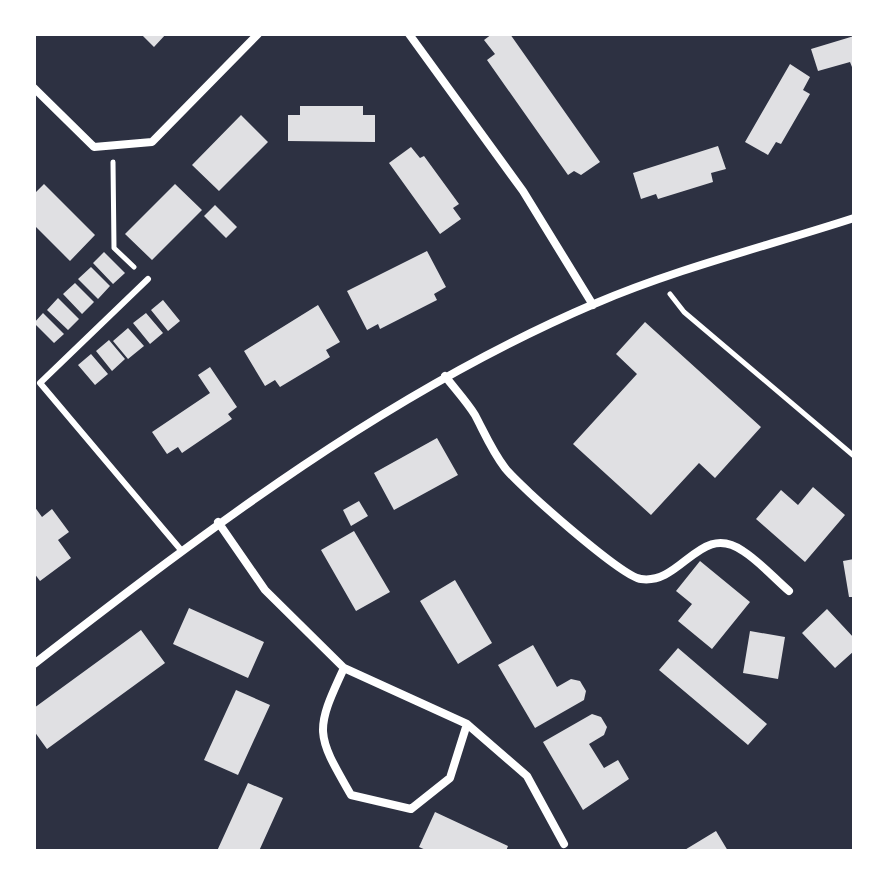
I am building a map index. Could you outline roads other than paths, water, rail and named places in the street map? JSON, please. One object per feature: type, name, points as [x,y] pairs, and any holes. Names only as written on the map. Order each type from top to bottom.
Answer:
[{"type":"street","points":[[34,88],[94,147],[152,142],[258,34]]},
{"type":"street","points":[[409,34],[523,191],[593,305]]},
{"type":"street","points":[[34,664],[218,522],[375,416],[445,376],[593,305],[660,280],[854,218]]},
{"type":"street","points":[[445,376],[474,414],[491,449],[508,472],[626,575],[657,579],[670,574],[698,548],[711,543],[729,543],[744,551],[789,591]]},
{"type":"street","points":[[218,522],[265,590],[344,668],[467,724],[527,776],[564,844]]},
{"type":"street","points":[[344,668],[324,712],[323,747],[351,795],[411,809],[450,778],[467,724]]},
{"type":"lane","points":[[148,279],[37,380],[181,550]]}]
